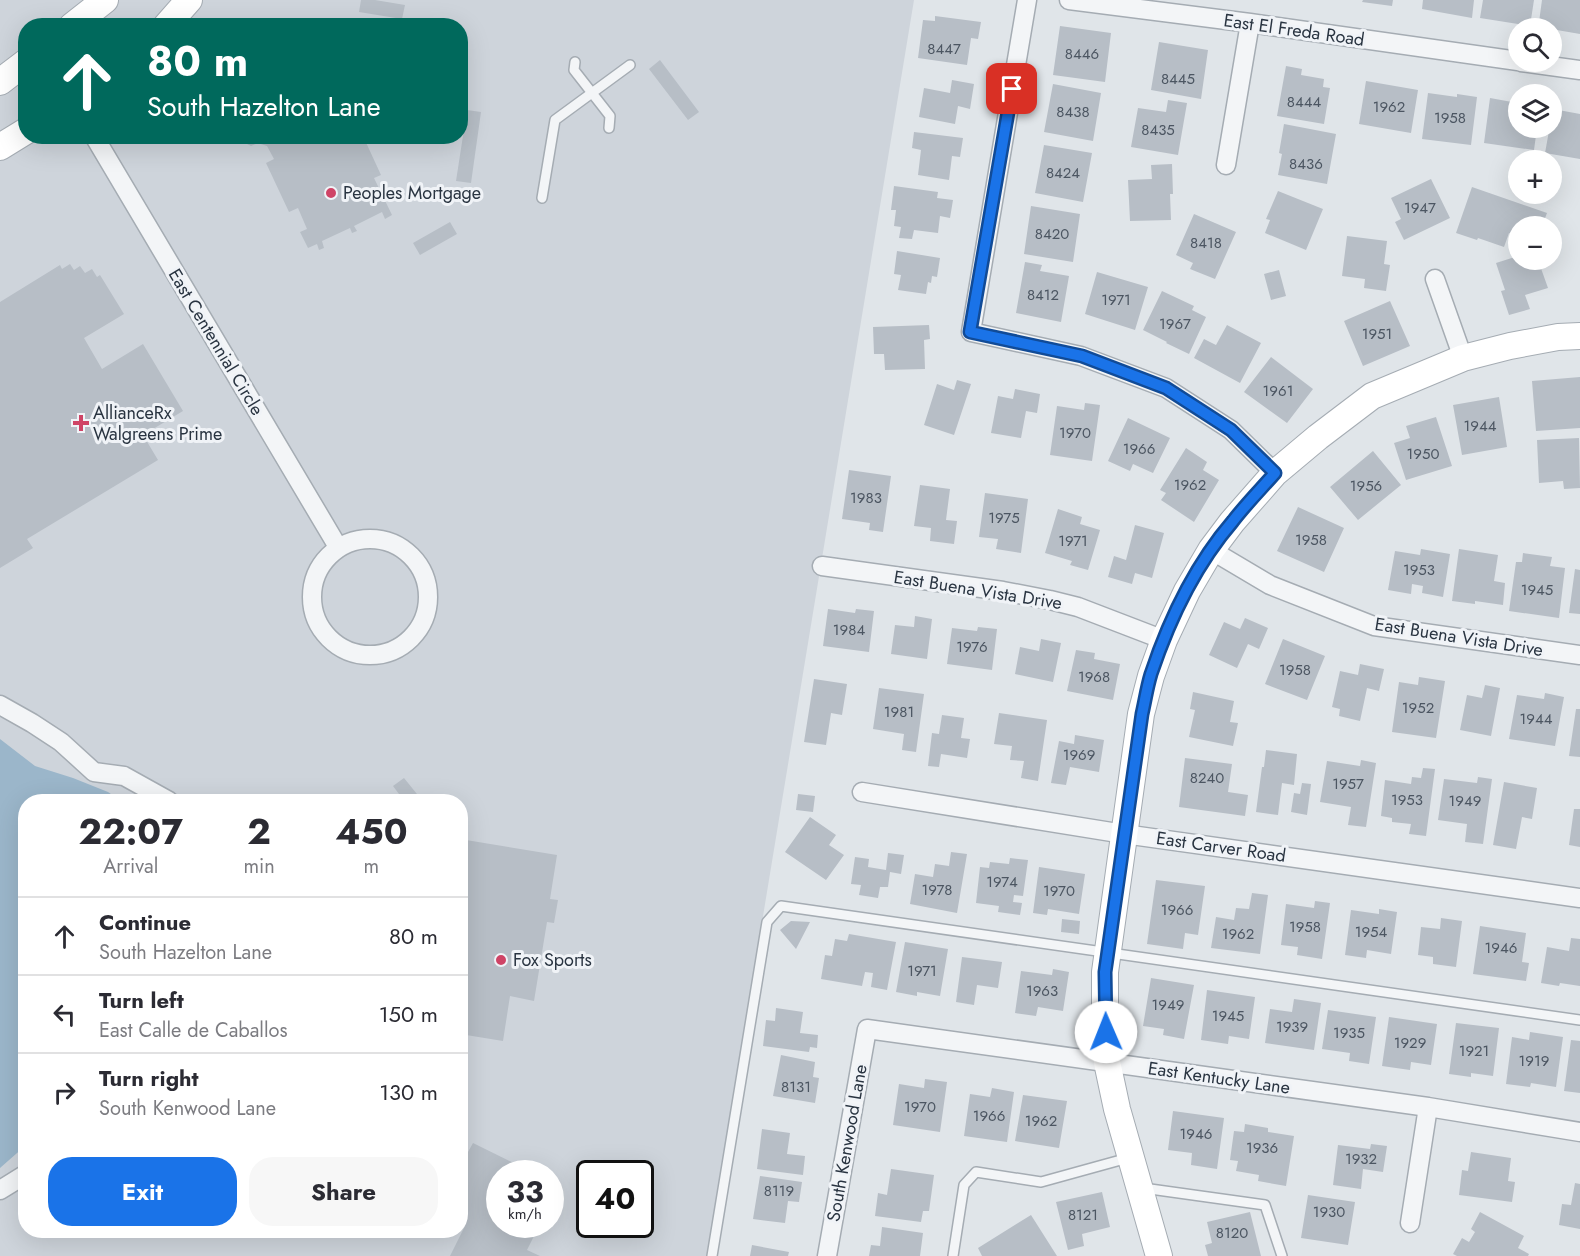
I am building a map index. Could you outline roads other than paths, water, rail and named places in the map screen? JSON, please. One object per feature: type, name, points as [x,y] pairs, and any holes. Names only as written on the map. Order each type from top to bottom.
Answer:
[{"type":"street","points":[[82,18],[105,0]]},
{"type":"street","points":[[174,18],[189,0]]},
{"type":"street","points":[[1027,0],[970,332],[1082,356],[1166,388],[1231,430],[1275,473]]},
{"type":"street","name":"East El Freda Road","points":[[1069,0],[1508,59]]},
{"type":"street","points":[[1226,165],[1250,23]]},
{"type":"street","name":"East El Freda Road","points":[[1562,67],[1580,70]]},
{"type":"street","points":[[0,82],[18,68]]},
{"type":"street","points":[[0,147],[18,136]]},
{"type":"street","name":"East Centennial Circle","points":[[99,144],[338,548]]},
{"type":"street","points":[[1435,279],[1463,358]]},
{"type":"street","points":[[1160,1256],[1117,1110],[1107,1062],[1105,972],[1142,714],[1151,676],[1164,640],[1187,591],[1211,550],[1232,522],[1275,473],[1372,396],[1463,358],[1510,346],[1558,337],[1580,336]]},
{"type":"street","points":[[375,539],[393,543],[409,554],[421,568],[427,586],[428,605],[422,623],[410,638],[394,649],[376,654],[356,653],[338,646],[324,633],[315,616],[311,596],[315,577],[324,560],[338,548],[356,540],[375,539]]},
{"type":"street","name":"East Buena Vista Drive","points":[[1211,550],[1270,585],[1374,626],[1580,655]]},
{"type":"street","name":"East Buena Vista Drive","points":[[822,566],[1041,598],[1078,607],[1164,640]]},
{"type":"street","points":[[0,705],[61,742],[94,772],[124,777],[156,794]]},
{"type":"street","name":"East Carver Road","points":[[862,792],[1124,834],[1580,898]]},
{"type":"street","name":"East Kentucky Lane","points":[[867,1029],[1428,1107],[1580,1131]]},
{"type":"street","name":"South Kenwood Lane","points":[[827,1256],[867,1029]]},
{"type":"street","points":[[1410,1223],[1428,1107]]},
{"type":"street","points":[[0,1190],[18,1179]]},
{"type":"lane","points":[[575,62],[574,70],[610,116],[609,128]]},
{"type":"lane","points":[[542,198],[555,120],[630,65]]},
{"type":"lane","points":[[712,1256],[767,922],[781,906],[1580,1020]]},
{"type":"lane","points":[[953,1256],[964,1185],[976,1172],[1041,1182],[1131,1158]]},
{"type":"lane","points":[[1139,1187],[1265,1205],[1282,1256]]},
{"type":"water","points":[[0,739],[35,766],[73,778],[111,794],[18,794],[18,1152],[0,1168]]},
{"type":"place","name":"Peoples Mortgage","points":[[331,193]]},
{"type":"place","name":"AllianceRx Walgreens Prime","points":[[81,423]]},
{"type":"place","name":"Fox Sports","points":[[501,960]]}]
